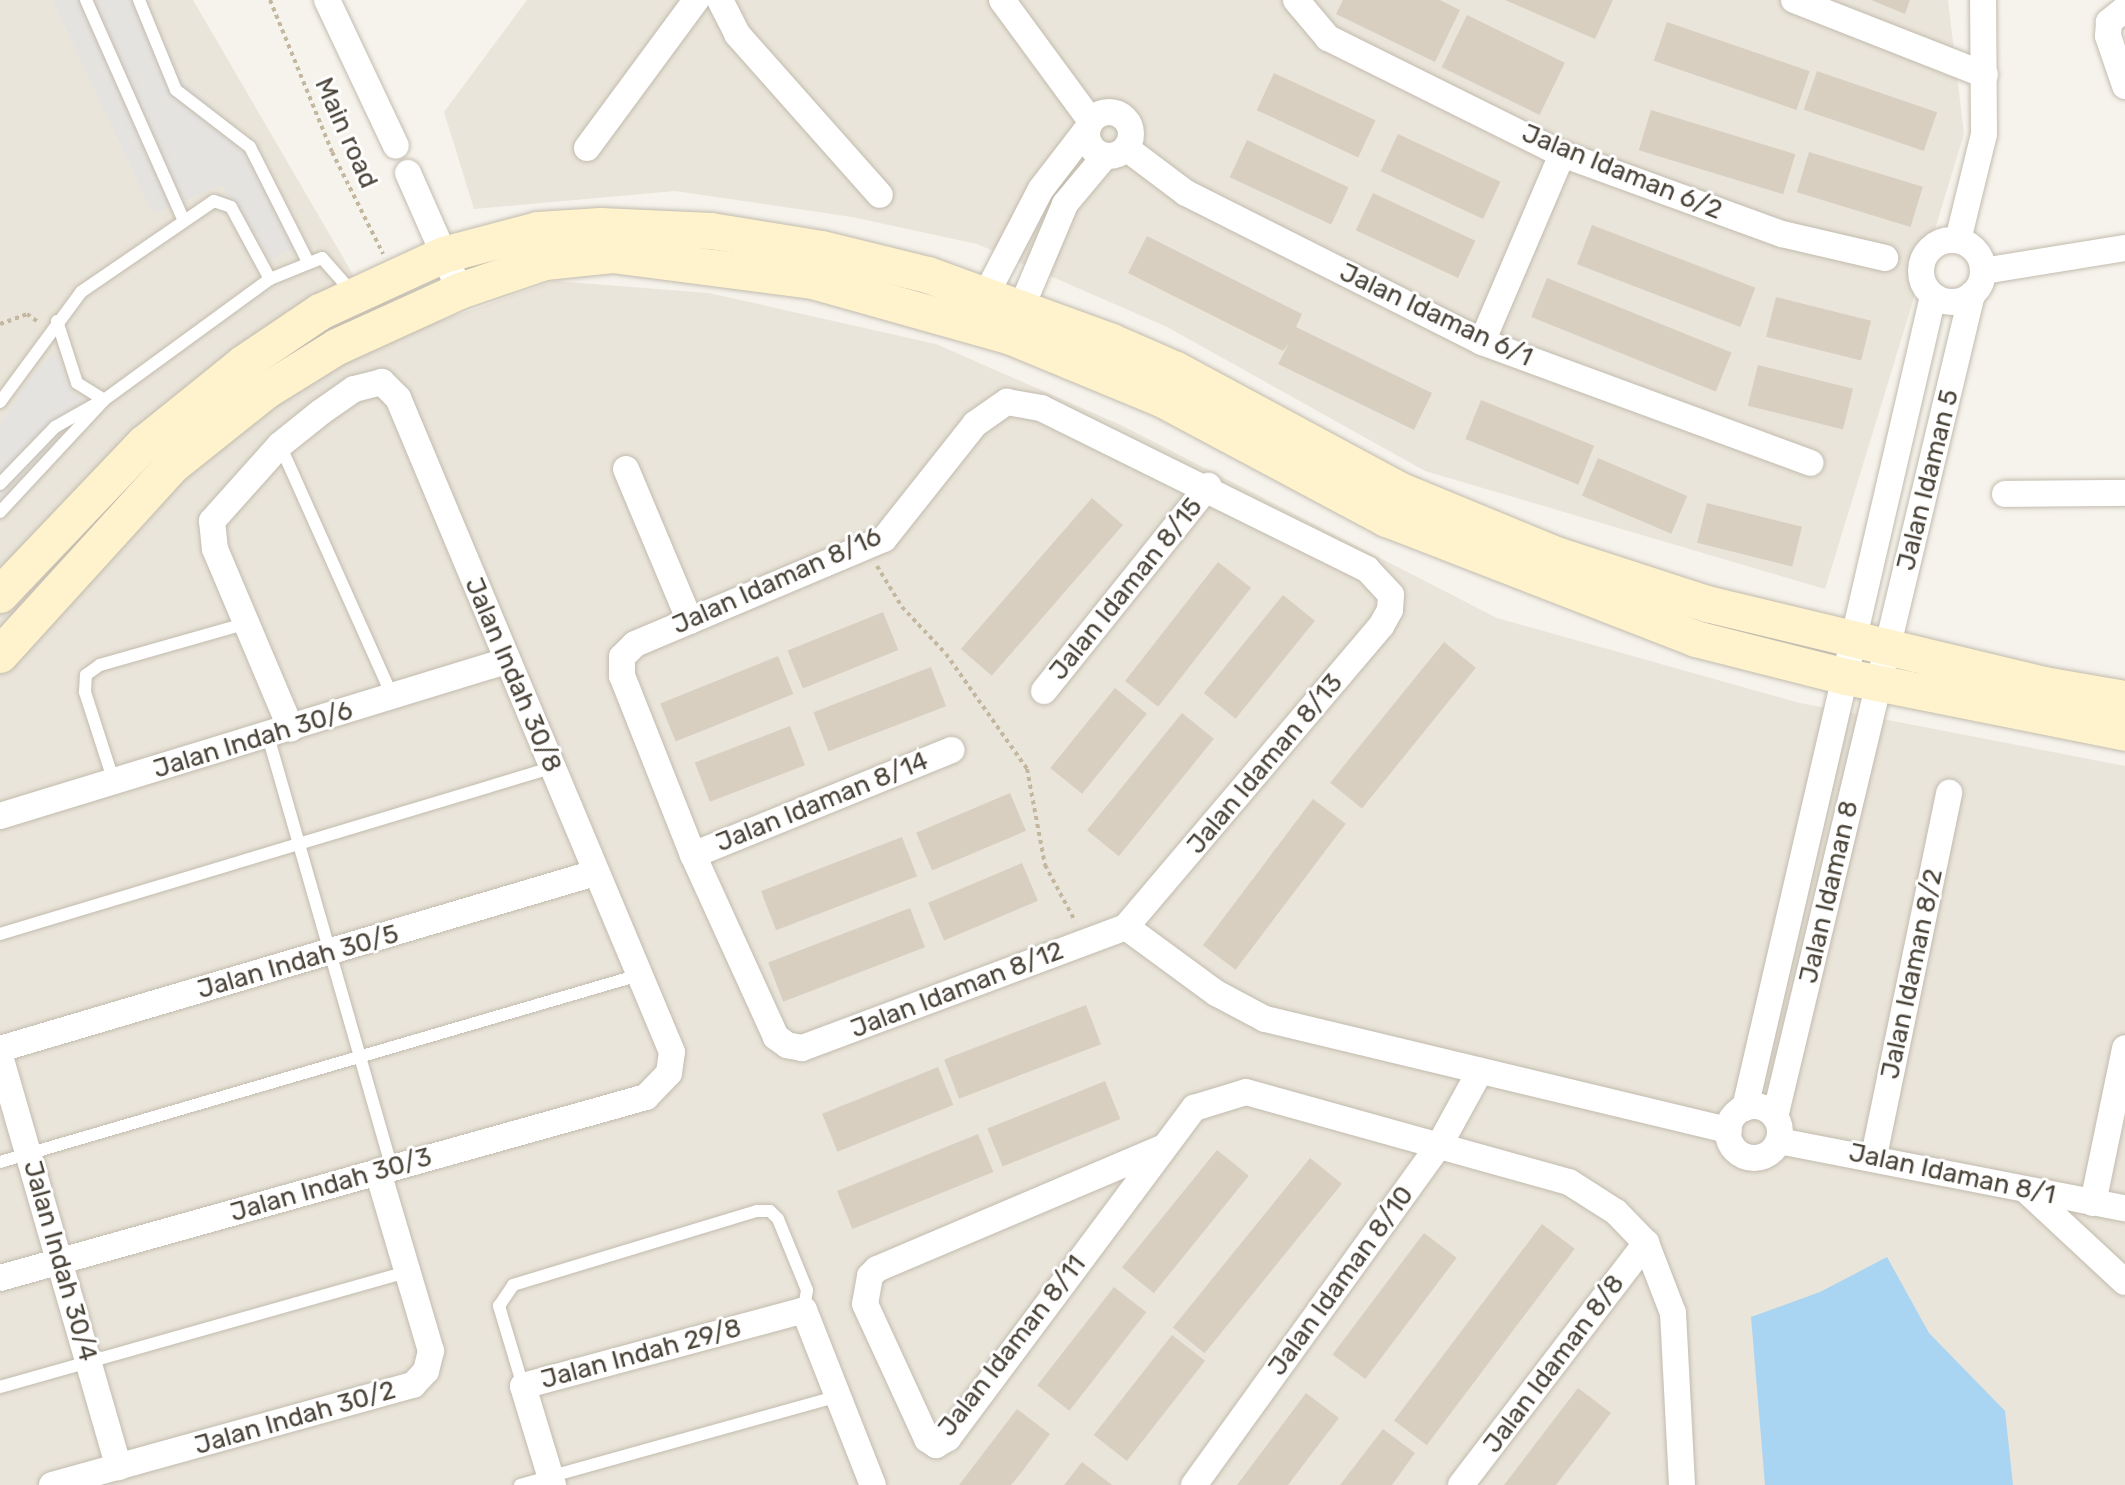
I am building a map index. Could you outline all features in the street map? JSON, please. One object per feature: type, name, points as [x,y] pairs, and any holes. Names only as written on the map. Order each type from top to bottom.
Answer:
[{"type":"main road","points":[[1,583],[144,444],[243,364],[320,312],[444,255],[538,230],[601,226],[711,231],[822,249],[928,275],[978,310]]},
{"type":"main road","points":[[0,655],[172,466],[266,391],[337,347],[460,291],[545,262],[613,255],[813,281],[978,310],[1176,370],[1401,491],[1556,555],[1707,604],[1866,662],[2125,733]]},
{"type":"main road","points":[[1866,662],[2125,699]]},
{"type":"street","points":[[327,0],[396,146]]},
{"type":"street","points":[[587,148],[696,0]]},
{"type":"street","points":[[720,0],[737,34],[880,195]]},
{"type":"street","points":[[1002,0],[1090,124],[1092,149],[1116,152]]},
{"type":"street","name":"Jalan Idaman 6/2","points":[[1296,0],[1328,38],[1562,154],[1782,234],[1885,258]]},
{"type":"street","points":[[1794,0],[1985,75]]},
{"type":"street","points":[[1958,240],[1984,134],[1983,0]]},
{"type":"street","points":[[2125,9],[2109,22],[2112,49],[2125,86]]},
{"type":"street","points":[[978,310],[1041,189],[1090,124],[1102,113],[1123,116],[1131,135],[1065,204],[1015,322]]},
{"type":"street","name":"Jalan Idaman 6/1","points":[[1116,152],[1186,193],[1482,342],[1810,463]]},
{"type":"street","points":[[1482,342],[1562,154]]},
{"type":"street","points":[[408,173],[460,291]]},
{"type":"street","points":[[1978,282],[1976,251],[1958,240],[1938,242],[1923,258],[1922,278],[1933,296],[1953,302],[1978,282],[2125,248]]},
{"type":"street","name":"Jalan Idaman 5","points":[[1866,662],[1978,282]]},
{"type":"street","name":"Jalan Idaman 5","points":[[1866,662],[1933,296]]},
{"type":"street","name":"Jalan Indah 30/8","points":[[280,445],[354,389],[369,382],[394,388],[672,1052],[669,1073],[659,1086]]},
{"type":"street","name":"Jalan Idaman 8/16","points":[[693,855],[622,676],[622,657],[635,644],[884,539],[975,424],[1007,402],[1041,408],[1208,486]]},
{"type":"street","points":[[280,445],[212,521],[210,534],[247,623],[280,733]]},
{"type":"street","points":[[626,469],[690,621]]},
{"type":"street","name":"Jalan Idaman 8/13","points":[[1126,927],[1381,626],[1391,595],[1367,569],[1208,486]]},
{"type":"street","name":"Jalan Idaman 8/15","points":[[1044,691],[1208,486]]},
{"type":"street","points":[[2005,494],[2125,493]]},
{"type":"street","name":"Jalan Indah 30/6","points":[[0,816],[280,733],[506,661]]},
{"type":"street","name":"Jalan Idaman 8","points":[[1745,1108],[1793,904],[1866,662]]},
{"type":"street","name":"Jalan Idaman 8","points":[[1777,1129],[1825,908],[1866,662]]},
{"type":"street","name":"Jalan Idaman 8/14","points":[[693,855],[951,750]]},
{"type":"street","name":"Jalan Idaman 8/2","points":[[1874,1156],[1949,793]]},
{"type":"street","name":"Jalan Idaman 8/12","points":[[693,855],[776,1037],[787,1045],[802,1048],[1126,927]]},
{"type":"street","name":"Jalan Indah 30/5","points":[[0,1049],[595,873]]},
{"type":"street","points":[[1793,904],[1825,908]]},
{"type":"street","points":[[1126,927],[1216,993],[1265,1019],[1729,1130]]},
{"type":"street","points":[[2093,1203],[2125,1048]]},
{"type":"street","name":"Jalan Indah 30/4","points":[[0,1056],[119,1467]]},
{"type":"street","name":"Jalan Idaman 8/10","points":[[1194,1485],[1441,1142],[1480,1071]]},
{"type":"street","name":"Jalan Indah 30/3","points":[[0,1278],[646,1097],[659,1086]]},
{"type":"street","name":"Jalan Idaman 8/11","points":[[1162,1148],[877,1269],[870,1276],[865,1304],[927,1439],[936,1445],[948,1438],[1194,1108],[1220,1096],[1246,1092],[1441,1142]]},
{"type":"street","points":[[1762,1107],[1777,1129],[1769,1154],[1753,1158],[1732,1146],[1729,1130],[1733,1117],[1745,1108],[1762,1107]]},
{"type":"street","name":"Jalan Idaman 8/1","points":[[1777,1129],[1874,1156],[2027,1191],[2125,1208]]},
{"type":"street","points":[[1441,1142],[1569,1182],[1616,1212],[1646,1243],[1673,1313],[1682,1485]]},
{"type":"street","name":"Jalan Indah 30/2","points":[[52,1485],[413,1385],[426,1371],[431,1351],[407,1272],[385,1170]]},
{"type":"street","points":[[2027,1191],[2125,1282]]},
{"type":"street","name":"Jalan Idaman 8/8","points":[[1461,1485],[1646,1243]]},
{"type":"street","points":[[804,1310],[873,1485]]},
{"type":"street","name":"Jalan Indah 29/8","points":[[551,1481],[523,1386],[804,1310]]},
{"type":"lane","points":[[86,0],[183,219]]},
{"type":"lane","points":[[139,0],[176,90],[250,147],[308,262]]},
{"type":"lane","points":[[0,402],[81,292],[183,219],[214,201],[227,203],[270,279]]},
{"type":"lane","points":[[0,484],[55,427],[104,400],[270,279],[308,262],[328,260],[355,296]]},
{"type":"lane","points":[[53,326],[77,383],[104,400]]},
{"type":"lane","points":[[0,512],[104,400]]},
{"type":"lane","points":[[280,445],[393,698]]},
{"type":"lane","points":[[114,782],[85,692],[86,675],[100,665],[247,623]]},
{"type":"lane","points":[[280,733],[299,845],[361,1061],[385,1170]]},
{"type":"lane","points":[[0,934],[551,768]]},
{"type":"lane","points":[[0,1162],[361,1061],[639,975]]},
{"type":"lane","points":[[523,1386],[499,1306],[513,1285],[757,1211],[770,1211],[778,1219],[807,1290],[804,1310]]},
{"type":"lane","points":[[0,1387],[407,1272]]},
{"type":"lane","points":[[520,1485],[551,1481],[836,1397]]},
{"type":"path","name":"Main road","points":[[270,0],[332,152],[394,277]]},
{"type":"path","points":[[0,324],[27,314],[53,326]]},
{"type":"path","points":[[865,547],[902,607],[946,654],[1027,769],[1045,865],[1087,942]]},
{"type":"shaded area","points":[[0,0],[193,0],[355,278],[417,329],[554,281],[709,293],[936,344],[1123,426],[1497,618],[1800,703],[2125,766],[2125,1485],[0,1485]]},
{"type":"shaded area","points":[[52,0],[145,0],[180,77],[260,152],[301,243],[271,260],[222,185],[153,214]]},
{"type":"shaded area","points":[[527,0],[1948,0],[1964,134],[1825,589],[1425,471],[1167,327],[977,244],[852,217],[675,191],[474,209],[444,112]]},
{"type":"shaded area","points":[[56,351],[68,386],[89,405],[0,505],[0,425],[29,379]]},
{"type":"water","points":[[1887,1257],[1929,1333],[2005,1411],[2013,1485],[1765,1485],[1751,1317],[1820,1292]]},
{"type":"building","points":[[1343,0],[1440,0],[1460,10],[1435,62],[1336,14]]},
{"type":"building","points":[[1505,0],[1613,0],[1595,39]]},
{"type":"building","points":[[1871,0],[1910,0],[1905,14]]},
{"type":"building","points":[[1467,15],[1565,63],[1540,115],[1442,67]]},
{"type":"building","points":[[1667,22],[1810,71],[1796,110],[1654,61]]},
{"type":"building","points":[[1817,71],[1937,112],[1924,151],[1804,110]]},
{"type":"building","points":[[1274,73],[1376,120],[1358,157],[1257,110]]},
{"type":"building","points":[[1651,110],[1795,154],[1783,194],[1639,150]]},
{"type":"building","points":[[1398,134],[1500,182],[1483,219],[1381,171]]},
{"type":"building","points":[[1247,140],[1349,187],[1331,224],[1230,177]]},
{"type":"building","points":[[1809,152],[1923,187],[1911,227],[1797,192]]},
{"type":"building","points":[[1373,193],[1475,241],[1458,278],[1356,230]]},
{"type":"building","points":[[1592,225],[1755,288],[1740,327],[1577,264]]},
{"type":"building","points":[[1147,236],[1302,314],[1296,327],[1432,393],[1414,430],[1278,364],[1289,343],[1283,351],[1128,273]]},
{"type":"building","points":[[1547,278],[1732,353],[1716,391],[1531,317]]},
{"type":"building","points":[[1776,297],[1871,321],[1861,360],[1766,337]]},
{"type":"building","points":[[1758,365],[1853,389],[1843,429],[1748,406]]},
{"type":"building","points":[[1481,400],[1594,446],[1578,485],[1465,439]]},
{"type":"building","points":[[1598,458],[1687,496],[1671,534],[1582,496]]},
{"type":"building","points":[[1092,498],[1123,525],[992,676],[961,649]]},
{"type":"building","points":[[1707,503],[1802,527],[1792,566],[1697,543]]},
{"type":"building","points":[[1218,562],[1251,588],[1158,707],[1125,681]]},
{"type":"building","points":[[1283,595],[1315,621],[1236,719],[1204,693]]},
{"type":"building","points":[[883,612],[898,650],[803,689],[788,651]]},
{"type":"building","points":[[1444,642],[1476,668],[1362,808],[1330,783]]},
{"type":"building","points":[[778,656],[793,694],[676,742],[660,704]]},
{"type":"building","points":[[931,667],[946,706],[828,751],[813,712]]},
{"type":"building","points":[[1115,688],[1147,714],[1082,794],[1050,768]]},
{"type":"building","points":[[1182,713],[1214,739],[1119,856],[1087,830]]},
{"type":"building","points":[[790,726],[805,765],[710,802],[695,763]]},
{"type":"building","points":[[1010,793],[1026,831],[932,871],[916,833]]},
{"type":"building","points":[[1313,799],[1346,824],[1236,970],[1203,945]]},
{"type":"building","points":[[902,837],[917,876],[776,930],[761,891]]},
{"type":"building","points":[[1022,863],[1038,901],[944,941],[928,903]]},
{"type":"building","points":[[910,908],[925,947],[783,1002],[768,962]]},
{"type":"building","points":[[1086,1005],[1101,1044],[959,1099],[944,1059]]},
{"type":"building","points":[[938,1067],[953,1105],[837,1152],[822,1114]]},
{"type":"building","points":[[1105,1081],[1120,1119],[1003,1167],[987,1129]]},
{"type":"building","points":[[978,1134],[993,1172],[852,1229],[837,1191]]},
{"type":"building","points":[[1217,1150],[1249,1176],[1154,1293],[1122,1267]]},
{"type":"building","points":[[1310,1158],[1342,1184],[1205,1353],[1173,1327]]},
{"type":"building","points":[[1542,1224],[1575,1249],[1427,1445],[1394,1420]]},
{"type":"building","points":[[1424,1233],[1457,1258],[1365,1379],[1333,1354]]},
{"type":"building","points":[[1114,1287],[1146,1312],[1069,1411],[1037,1386]]},
{"type":"building","points":[[1172,1335],[1205,1361],[1127,1461],[1094,1435]]},
{"type":"building","points":[[1578,1388],[1611,1413],[1556,1485],[1504,1485]]},
{"type":"building","points":[[1306,1393],[1339,1418],[1288,1485],[1237,1485]]},
{"type":"building","points":[[1017,1409],[1050,1434],[1021,1473],[1011,1485],[959,1485]]},
{"type":"building","points":[[1383,1429],[1415,1453],[1392,1485],[1340,1485]]},
{"type":"building","points":[[1082,1462],[1112,1485],[1064,1485]]}]
